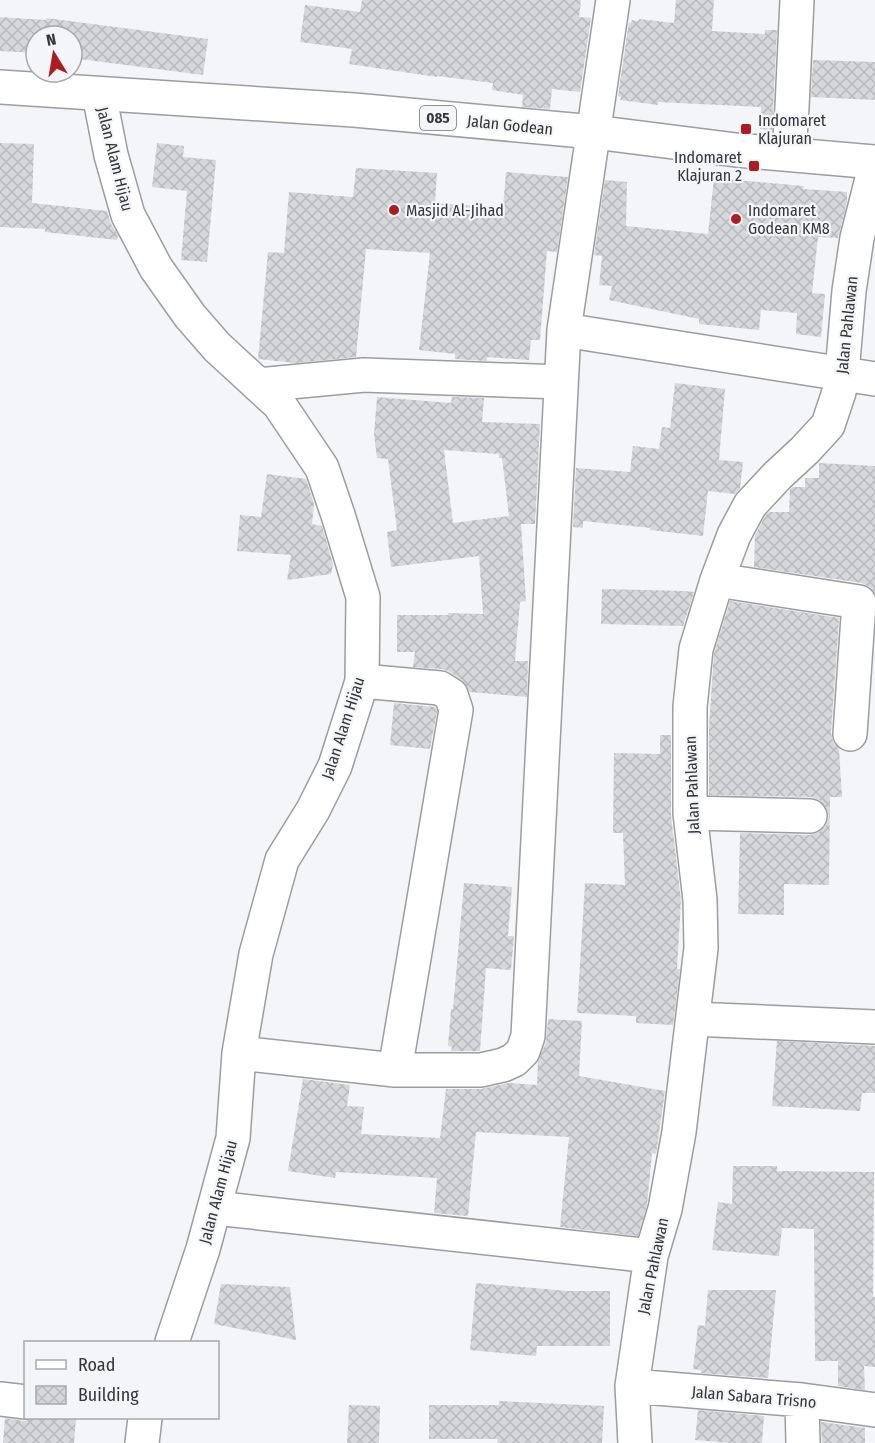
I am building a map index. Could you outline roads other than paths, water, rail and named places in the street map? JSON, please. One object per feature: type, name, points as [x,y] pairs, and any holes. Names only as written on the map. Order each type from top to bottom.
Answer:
[{"type":"street","points":[[239,1053],[395,1070],[481,1070],[503,1065],[514,1060],[523,1051],[528,1036],[564,330],[613,0]]},
{"type":"street","points":[[789,154],[797,0]]},
{"type":"street","name":"Jalan Godean","points":[[0,87],[354,110],[594,132],[736,150],[875,162]]},
{"type":"street","name":"Jalan Alam Hijau","points":[[99,94],[111,155],[128,214],[156,268],[190,316],[218,347],[279,405],[322,468],[363,597],[362,681],[335,766],[313,810],[282,860],[256,954],[239,1053],[233,1138],[203,1249],[172,1341]]},
{"type":"street","name":"Jalan Pahlawan","points":[[636,1443],[632,1386],[651,1256],[665,1209],[679,1132],[701,948],[700,900],[690,813],[690,707],[696,649],[717,580],[734,535],[750,505],[828,425],[839,392],[842,373],[849,291],[857,238],[875,167]]},
{"type":"street","points":[[564,330],[875,379]]},
{"type":"street","points":[[258,385],[364,375],[561,382]]},
{"type":"street","points":[[717,580],[867,603],[850,734]]},
{"type":"street","points":[[362,681],[440,688],[451,695],[456,710],[395,1070]]},
{"type":"street","points":[[690,813],[810,816]]},
{"type":"street","points":[[693,1019],[875,1027]]},
{"type":"street","points":[[215,1208],[651,1256]]},
{"type":"street","name":"Jalan Sabara Trisno","points":[[632,1386],[802,1400],[875,1410]]},
{"type":"street","points":[[0,1399],[24,1402]]},
{"type":"street","points":[[802,1400],[803,1443]]},
{"type":"street","points":[[142,1443],[145,1419]]},
{"type":"place","name":"Indomaret Klajuran","points":[[746,129]]},
{"type":"place","name":"Indomaret Klajuran 2","points":[[754,166]]},
{"type":"place","name":"Masjid Al-Jihad","points":[[394,210]]},
{"type":"place","name":"Indomaret Godean KM8","points":[[736,219]]}]
